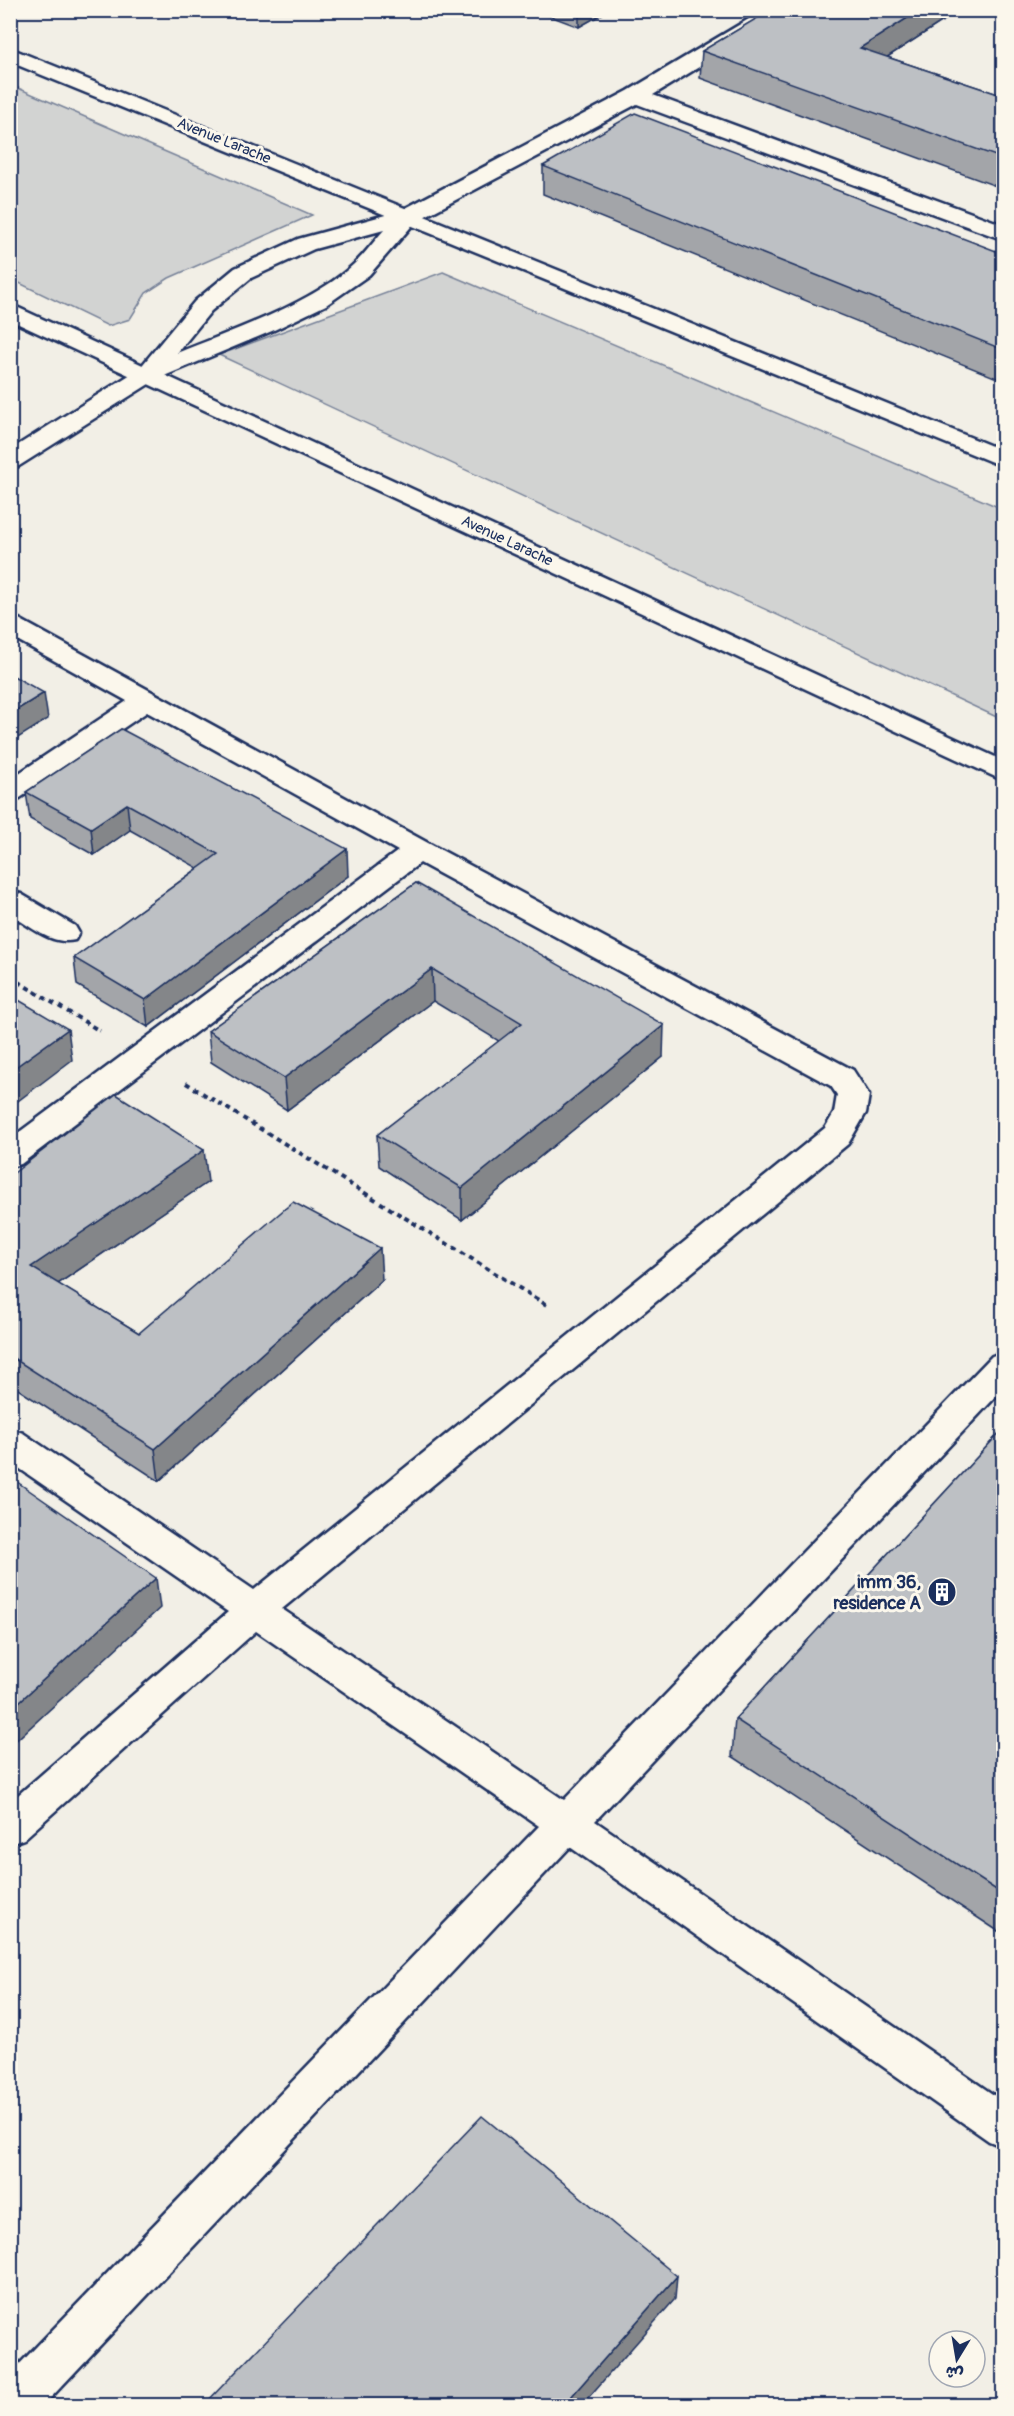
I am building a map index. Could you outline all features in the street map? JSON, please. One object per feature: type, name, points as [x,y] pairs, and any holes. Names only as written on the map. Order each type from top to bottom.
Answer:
[{"type":"street","points":[[148,374],[203,306],[243,273],[306,244],[408,216],[636,96],[778,10]]},
{"type":"street","name":"Avenue Larache","points":[[10,54],[1004,460]]},
{"type":"street","points":[[636,96],[1004,233]]},
{"type":"street","points":[[10,461],[148,374],[264,326],[318,300],[361,270],[408,216]]},
{"type":"street","name":"Avenue Larache","points":[[10,311],[1004,772]]},
{"type":"street","points":[[10,625],[418,850],[842,1078],[853,1095],[850,1113],[837,1136],[254,1611],[10,1827]]},
{"type":"street","points":[[10,792],[146,700]]},
{"type":"street","points":[[10,1156],[418,850]]},
{"type":"street","points":[[10,901],[64,933]]},
{"type":"street","points":[[11,2406],[1004,1365]]},
{"type":"street","points":[[10,1443],[566,1823],[1004,2127]]},
{"type":"path","points":[[10,977],[594,1334]]},
{"type":"shaded area","points":[[11,85],[312,215],[169,278],[146,293],[130,319],[108,326],[11,279]]},
{"type":"shaded area","points":[[443,272],[1003,509],[1003,720],[219,355]]},
{"type":"building","points":[[771,10],[920,10],[860,48],[1004,96],[1004,159],[702,51]]},
{"type":"building","points":[[635,113],[1004,254],[1004,350],[543,166]]},
{"type":"building","points":[[10,674],[44,693],[10,714]]},
{"type":"building","points":[[121,729],[347,849],[145,1000],[74,958],[218,854],[127,804],[91,828],[26,792]]},
{"type":"building","points":[[416,883],[664,1025],[462,1188],[377,1135],[522,1023],[432,969],[284,1078],[208,1031]]},
{"type":"building","points":[[10,995],[68,1029],[10,1071]]},
{"type":"building","points":[[116,1094],[204,1150],[31,1267],[139,1333],[293,1202],[380,1248],[155,1449],[10,1356],[10,1176]]},
{"type":"building","name":"imm 36, residence A","points":[[1004,1428],[1003,1699],[1004,1895],[735,1719]]},
{"type":"building","points":[[10,1477],[156,1578],[10,1710]]},
{"type":"building","points":[[482,2116],[677,2276],[563,2406],[203,2406]]},
{"type":"place","name":"imm 36, residence A","points":[[942,1592]]}]
